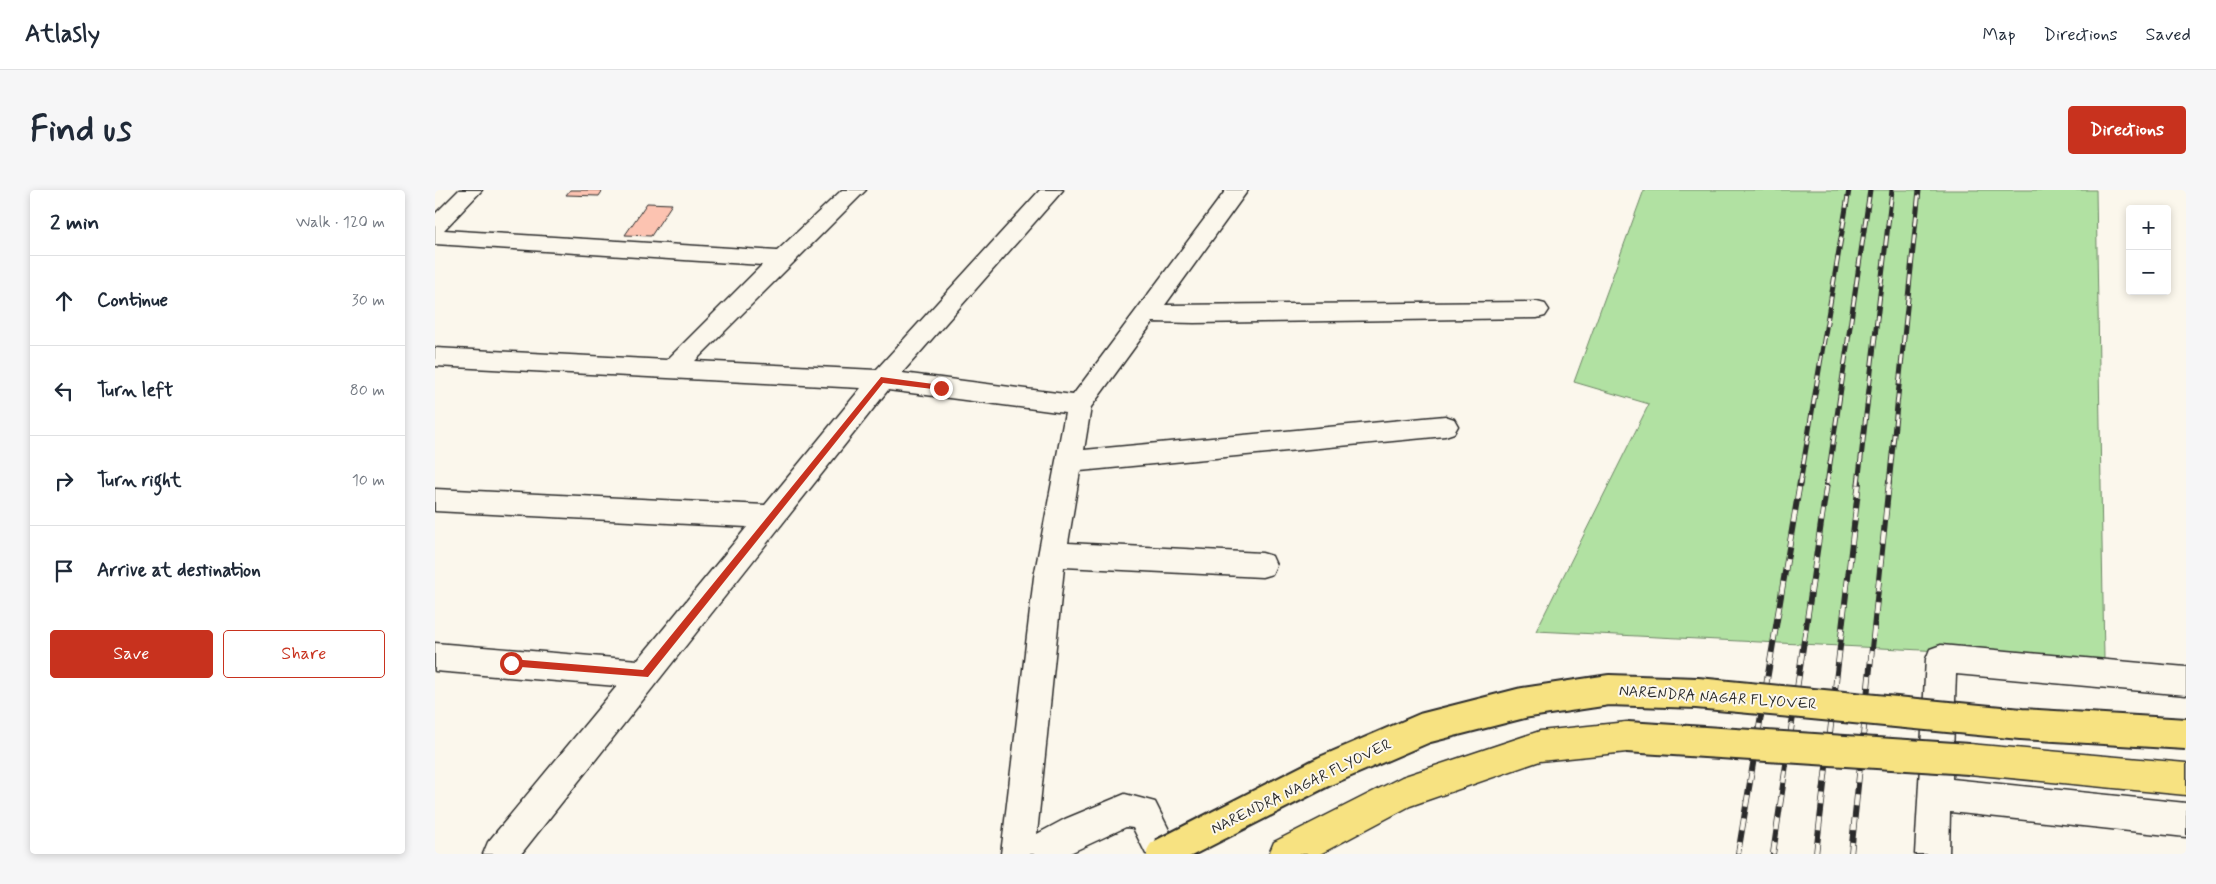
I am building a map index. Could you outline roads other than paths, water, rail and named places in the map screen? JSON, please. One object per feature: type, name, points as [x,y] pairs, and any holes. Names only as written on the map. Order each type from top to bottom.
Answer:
[{"type":"main road","name":"NARENDRA NAGAR FLYOVER","points":[[1163,854],[1325,771],[1425,728],[1523,703],[1609,690],[1697,693],[2021,724],[2186,734]]},
{"type":"main road","points":[[1286,854],[1402,793],[1540,746],[1627,737],[1969,760],[2186,779]]},
{"type":"street","points":[[435,227],[471,190]]},
{"type":"street","points":[[673,369],[782,259],[855,190]]},
{"type":"street","points":[[500,854],[881,380],[1052,190]]},
{"type":"street","points":[[1018,854],[1053,554],[1079,405],[1237,190]]},
{"type":"street","points":[[435,237],[782,259]]},
{"type":"street","points":[[1147,313],[1537,310]]},
{"type":"street","points":[[435,357],[881,380],[1079,405]]},
{"type":"street","points":[[1069,462],[1445,426]]},
{"type":"street","points":[[435,500],[771,517]]},
{"type":"street","points":[[1053,554],[1262,565]]},
{"type":"street","points":[[435,657],[645,674]]},
{"type":"street","points":[[1933,854],[1941,659],[2186,681]]},
{"type":"street","points":[[1936,794],[2186,820]]},
{"type":"street","points":[[1033,854],[1077,831],[1125,810],[1143,814],[1163,854]]},
{"type":"railway","points":[[1800,484],[1849,190]]},
{"type":"railway","points":[[1827,484],[1870,190]]},
{"type":"railway","points":[[1858,484],[1892,190]]},
{"type":"railway","points":[[1889,484],[1919,190]]},
{"type":"railway","points":[[1738,854],[1800,482]]},
{"type":"railway","points":[[1773,854],[1827,482]]},
{"type":"railway","points":[[1816,854],[1859,482]]},
{"type":"railway","points":[[1851,854],[1889,482]]}]
